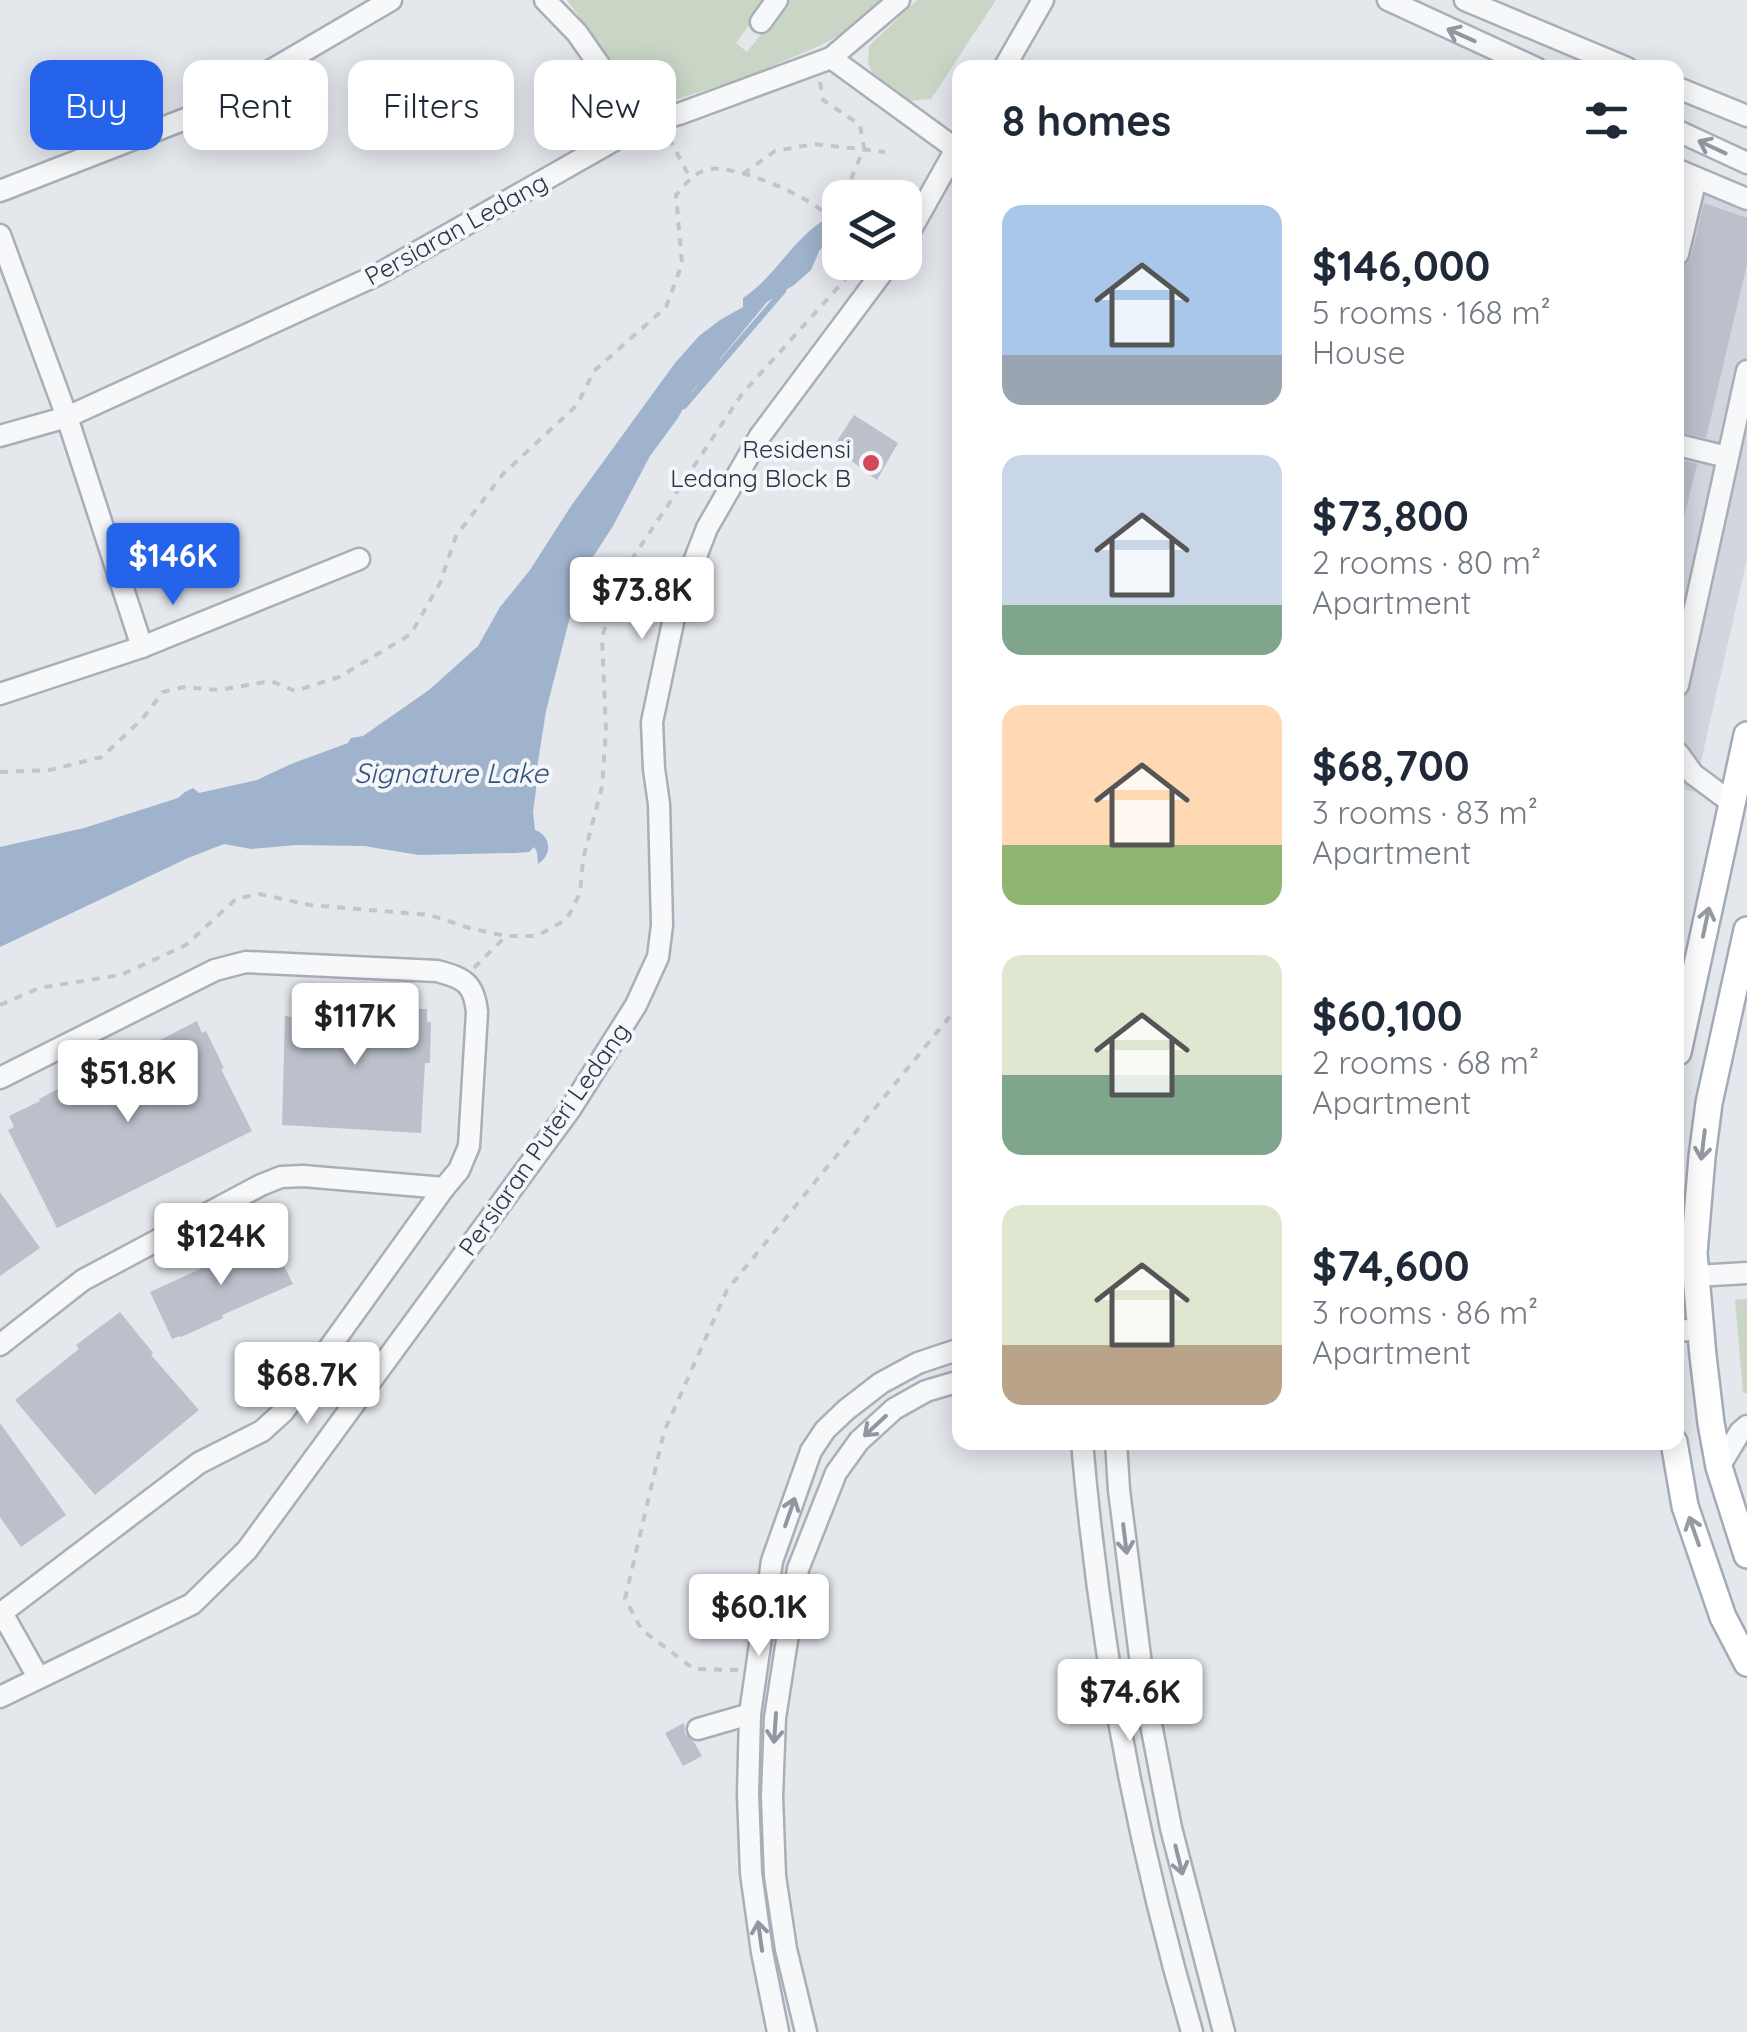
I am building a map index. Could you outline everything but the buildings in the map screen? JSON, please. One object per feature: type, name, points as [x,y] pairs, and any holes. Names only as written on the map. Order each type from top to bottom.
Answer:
[{"type":"main road","points":[[1684,1024],[1747,735]]},
{"type":"main road","points":[[1747,930],[1709,1102],[1689,1330],[1707,1394],[1719,1467],[1747,1555]]},
{"type":"main road","points":[[1675,1450],[1685,1506],[1723,1616],[1747,1664]]},
{"type":"street","points":[[0,191],[193,116],[392,0]]},
{"type":"street","points":[[546,0],[600,60]]},
{"type":"street","points":[[761,22],[777,0]]},
{"type":"street","name":"Persiaran Ledang","points":[[676,113],[824,61],[898,0]]},
{"type":"street","points":[[1009,60],[1043,0]]},
{"type":"street","points":[[1388,0],[1519,60]]},
{"type":"street","points":[[1465,0],[1608,60]]},
{"type":"street","points":[[824,61],[952,142]]},
{"type":"street","points":[[1684,90],[1747,116]]},
{"type":"street","points":[[1684,134],[1747,163]]},
{"type":"street","name":"Persiaran Ledang","points":[[0,436],[67,417],[376,275],[600,150]]},
{"type":"street","points":[[922,210],[952,157]]},
{"type":"street","points":[[1684,201],[1687,174],[1747,199]]},
{"type":"street","points":[[0,235],[67,417],[142,647]]},
{"type":"street","name":"Persiaran Puteri Ledang","points":[[0,1696],[192,1604],[247,1550],[571,1108],[636,1005],[658,957],[662,925],[652,722],[676,608],[707,528],[760,436],[877,280]]},
{"type":"street","points":[[1684,657],[1747,370]]},
{"type":"street","points":[[1684,446],[1727,456]]},
{"type":"street","points":[[0,694],[142,647],[360,559]]},
{"type":"street","points":[[1684,762],[1732,803]]},
{"type":"street","points":[[0,1078],[215,970],[246,962],[437,971],[462,980],[475,994],[478,1012],[469,1146],[459,1170],[284,1411],[262,1430],[199,1463],[1,1613],[38,1677]]},
{"type":"street","points":[[0,1344],[83,1280],[261,1184],[281,1177],[302,1176],[444,1188]]},
{"type":"street","points":[[1690,1292],[1744,1274]]},
{"type":"street","points":[[778,2032],[752,1873],[748,1794],[750,1714],[772,1562],[811,1451],[825,1430],[880,1383],[918,1363],[952,1352]]},
{"type":"street","points":[[806,2032],[786,1949],[778,1894],[772,1797],[775,1718],[798,1569],[836,1473],[859,1441],[894,1409],[926,1391],[952,1383]]},
{"type":"street","points":[[1719,1467],[1747,1426]]},
{"type":"street","points":[[1083,1450],[1114,1692],[1142,1837],[1192,2032]]},
{"type":"street","points":[[1116,1450],[1144,1688],[1171,1828],[1224,2032]]},
{"type":"street","points":[[698,1729],[750,1714]]},
{"type":"path","points":[[824,61],[824,100],[860,125],[864,148],[851,180]]},
{"type":"path","points":[[743,174],[775,151],[815,144],[885,152]]},
{"type":"path","points":[[670,150],[690,178]]},
{"type":"path","points":[[0,772],[50,770],[102,757],[143,718],[163,692],[184,686],[220,690],[270,681],[295,691],[340,678],[411,634],[440,583],[456,536],[502,474],[578,405],[594,372],[666,308],[682,264],[676,195],[690,178],[708,168],[743,174],[786,188],[822,211]]},
{"type":"path","points":[[0,1005],[40,988],[121,975],[186,944],[236,899],[259,894],[310,905],[430,915],[506,936],[537,936],[567,919],[580,893],[583,859],[602,787],[606,730],[602,637],[624,571],[742,394],[846,280]]},
{"type":"path","points":[[462,980],[506,936]]},
{"type":"path","points":[[757,1671],[694,1669],[642,1630],[625,1599],[664,1432],[726,1290],[952,1014]]},
{"type":"shaded area","points":[[1684,160],[1747,186],[1747,559],[1694,792],[1684,790]]},
{"type":"green space","points":[[567,0],[767,0],[736,43],[747,52],[788,0],[883,0],[862,23],[821,45],[742,79],[677,99],[676,60],[610,60]]},
{"type":"green space","points":[[917,0],[996,0],[957,60],[952,60],[952,67],[931,99],[908,101],[872,72],[869,46]]},
{"type":"green space","points":[[1747,1299],[1747,1393],[1743,1393],[1735,1300]]},
{"type":"water","name":"Signature Lake","points":[[822,221],[822,248],[811,270],[767,302],[693,390],[589,563],[572,609],[546,711],[537,768],[533,812],[535,830],[544,836],[548,846],[543,860],[538,864],[534,847],[529,852],[516,853],[419,855],[364,846],[251,849],[224,844],[0,947],[0,847],[84,828],[178,798],[193,788],[199,793],[257,780],[363,736],[429,690],[478,646],[500,607],[675,363],[699,336],[743,307],[743,298]]},
{"type":"waterway","points":[[684,406],[783,291]]},
{"type":"place","name":"Residensi Ledang Block B","points":[[871,463]]}]
